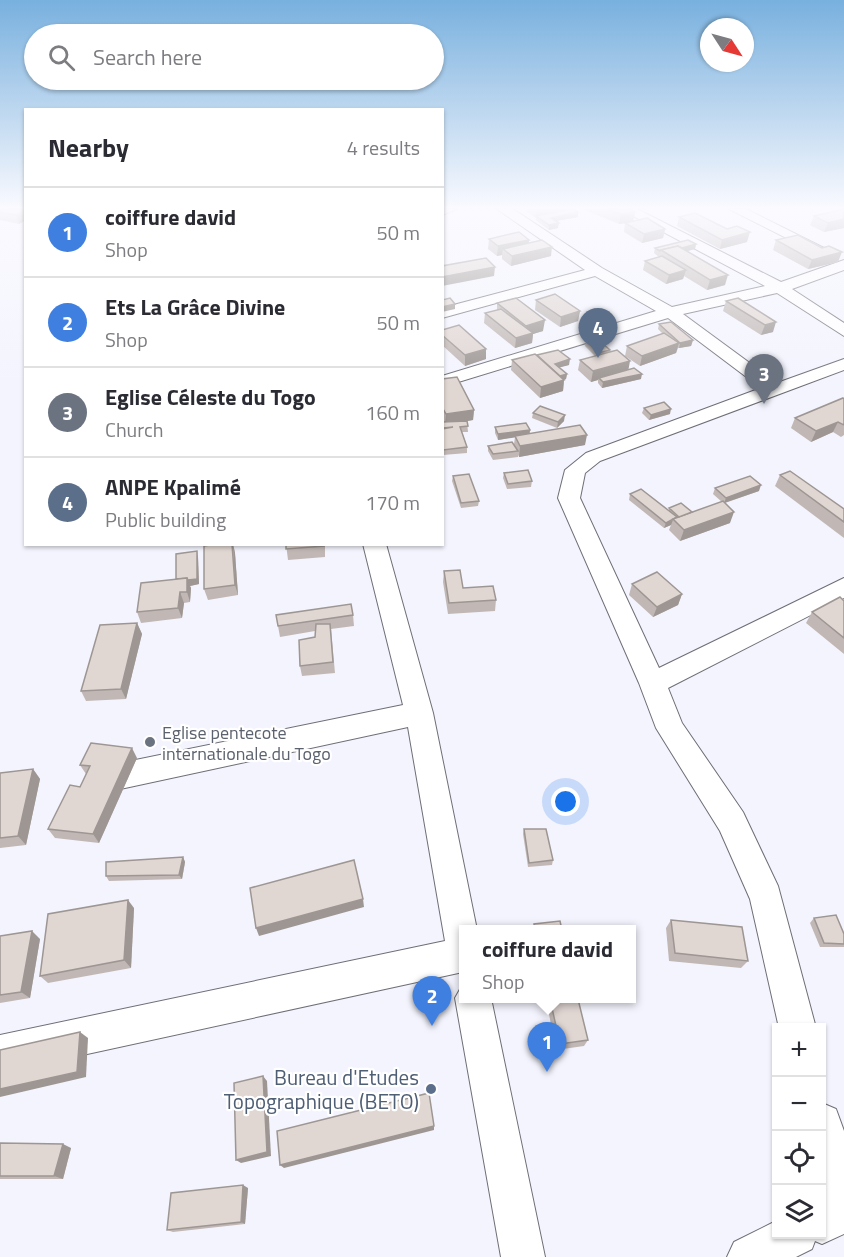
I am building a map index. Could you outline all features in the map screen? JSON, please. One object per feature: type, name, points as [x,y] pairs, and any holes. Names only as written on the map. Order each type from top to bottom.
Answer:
[{"type":"street","points":[[592,268],[670,312],[775,390]]},
{"type":"street","points":[[741,268],[780,288],[844,331]]},
{"type":"street","points":[[444,381],[670,312],[780,288],[832,268]]},
{"type":"street","points":[[444,312],[597,271]]},
{"type":"street","points":[[797,1023],[766,898],[732,822],[670,728],[653,683],[569,498],[575,470],[593,457],[844,364]]},
{"type":"street","points":[[375,546],[419,713],[459,925]]},
{"type":"street","points":[[653,683],[844,587]]},
{"type":"street","points":[[111,778],[419,713]]},
{"type":"street","points":[[0,1054],[459,956]]},
{"type":"street","points":[[474,1003],[522,1257]]},
{"type":"street","points":[[824,1131],[844,1212],[826,1221]]},
{"type":"street","points":[[749,1257],[786,1239]]},
{"type":"building","points":[[444,268],[492,268],[444,277]]},
{"type":"building","points":[[656,268],[682,268],[686,270],[669,275]]},
{"type":"building","points":[[690,268],[715,268],[728,275],[710,280]]},
{"type":"building","points":[[555,294],[580,311],[561,317],[536,300]]},
{"type":"building","points":[[450,298],[455,304],[444,307],[444,300]]},
{"type":"building","points":[[516,298],[545,320],[526,326],[497,303]]},
{"type":"building","points":[[738,298],[776,322],[765,325],[726,301]]},
{"type":"building","points":[[501,309],[533,333],[516,338],[485,313]]},
{"type":"building","points":[[671,322],[693,340],[680,343],[659,324]]},
{"type":"building","points":[[459,325],[486,349],[465,355],[444,337],[444,329]]},
{"type":"building","points":[[664,333],[679,343],[642,356],[627,346]]},
{"type":"building","points":[[596,338],[610,350],[599,353],[586,341]]},
{"type":"building","points":[[558,350],[570,359],[555,364],[567,374],[560,376],[537,355]]},
{"type":"building","points":[[617,350],[630,361],[593,371],[580,360]]},
{"type":"building","points":[[535,354],[564,380],[541,387],[512,360]]},
{"type":"building","points":[[634,368],[642,374],[603,382],[599,378]]},
{"type":"building","points":[[457,377],[474,410],[446,414],[444,379]]},
{"type":"building","points":[[843,398],[844,425],[838,422],[816,431],[795,418]]},
{"type":"building","points":[[664,402],[671,409],[651,415],[644,408]]},
{"type":"building","points":[[540,406],[565,415],[558,422],[533,413]]},
{"type":"building","points":[[467,421],[468,426],[460,427],[467,447],[444,450],[444,429],[453,427],[444,428],[444,422]]},
{"type":"building","points":[[526,423],[530,430],[498,434],[495,427]]},
{"type":"building","points":[[580,425],[587,435],[520,446],[515,436]]},
{"type":"building","points":[[512,442],[518,451],[493,454],[488,446]]},
{"type":"building","points":[[528,470],[532,481],[508,484],[504,473]]},
{"type":"building","points":[[790,471],[844,509],[844,522],[780,475]]},
{"type":"building","points":[[469,474],[479,501],[461,503],[453,476]]},
{"type":"building","points":[[750,476],[761,485],[726,498],[715,488]]},
{"type":"building","points":[[641,489],[677,517],[666,523],[630,494]]},
{"type":"building","points":[[723,501],[734,512],[684,530],[673,519]]},
{"type":"building","points":[[681,503],[692,512],[679,517],[669,508]]},
{"type":"building","points":[[204,546],[232,546],[235,585],[204,589]]},
{"type":"building","points":[[286,546],[324,546],[286,549]]},
{"type":"building","points":[[197,551],[197,579],[176,579],[176,554]]},
{"type":"building","points":[[460,570],[463,588],[493,586],[496,600],[449,603],[444,571]]},
{"type":"building","points":[[657,572],[682,594],[657,607],[632,584]]},
{"type":"building","points":[[187,578],[187,592],[180,592],[178,608],[137,612],[141,583]]},
{"type":"building","points":[[840,597],[844,601],[844,638],[812,612]]},
{"type":"building","points":[[351,604],[353,615],[278,626],[276,615]]},
{"type":"building","points":[[137,623],[121,689],[81,691],[100,625]]},
{"type":"building","points":[[316,624],[330,624],[333,662],[300,666],[299,640],[315,637]]},
{"type":"building","points":[[91,743],[132,748],[93,834],[48,829],[70,785],[80,787],[90,766],[80,765]]},
{"type":"building","points":[[33,769],[18,836],[0,838],[0,773]]},
{"type":"building","points":[[524,829],[546,829],[553,860],[529,863]]},
{"type":"building","points":[[183,857],[179,875],[106,876],[106,862]]},
{"type":"building","points":[[354,860],[363,899],[256,928],[250,888]]},
{"type":"building","points":[[128,900],[124,960],[40,976],[48,914]]},
{"type":"building","points":[[836,915],[844,934],[844,944],[824,943],[814,918]]},
{"type":"building","points":[[671,920],[742,927],[748,961],[675,953]]},
{"type":"building","points":[[560,921],[561,925],[534,925]]},
{"type":"building","points":[[32,931],[21,992],[0,995],[0,936]]},
{"type":"building","points":[[551,1003],[579,1003],[588,1040],[560,1044]]},
{"type":"building","points":[[80,1032],[77,1072],[0,1089],[0,1050]]},
{"type":"building","points":[[263,1076],[267,1152],[236,1160],[234,1083]]},
{"type":"building","points":[[429,1093],[434,1126],[280,1165],[277,1131]]},
{"type":"building","points":[[0,1143],[63,1144],[54,1176],[0,1176]]},
{"type":"building","points":[[243,1185],[241,1222],[167,1230],[171,1193]]},
{"type":"place","name":"ANPE Kpalimé","points":[[598,358]]},
{"type":"place","name":"Eglise Céleste du Togo","points":[[764,404]]},
{"type":"place","name":"Eglise pentecote internationale du Togo","points":[[150,742]]},
{"type":"place","name":"Ets La Grâce Divine","points":[[432,1026]]},
{"type":"place","name":"coiffure david","points":[[547,1072]]},
{"type":"place","name":"Bureau d'Etudes Topographique (BETO)","points":[[431,1089]]}]
